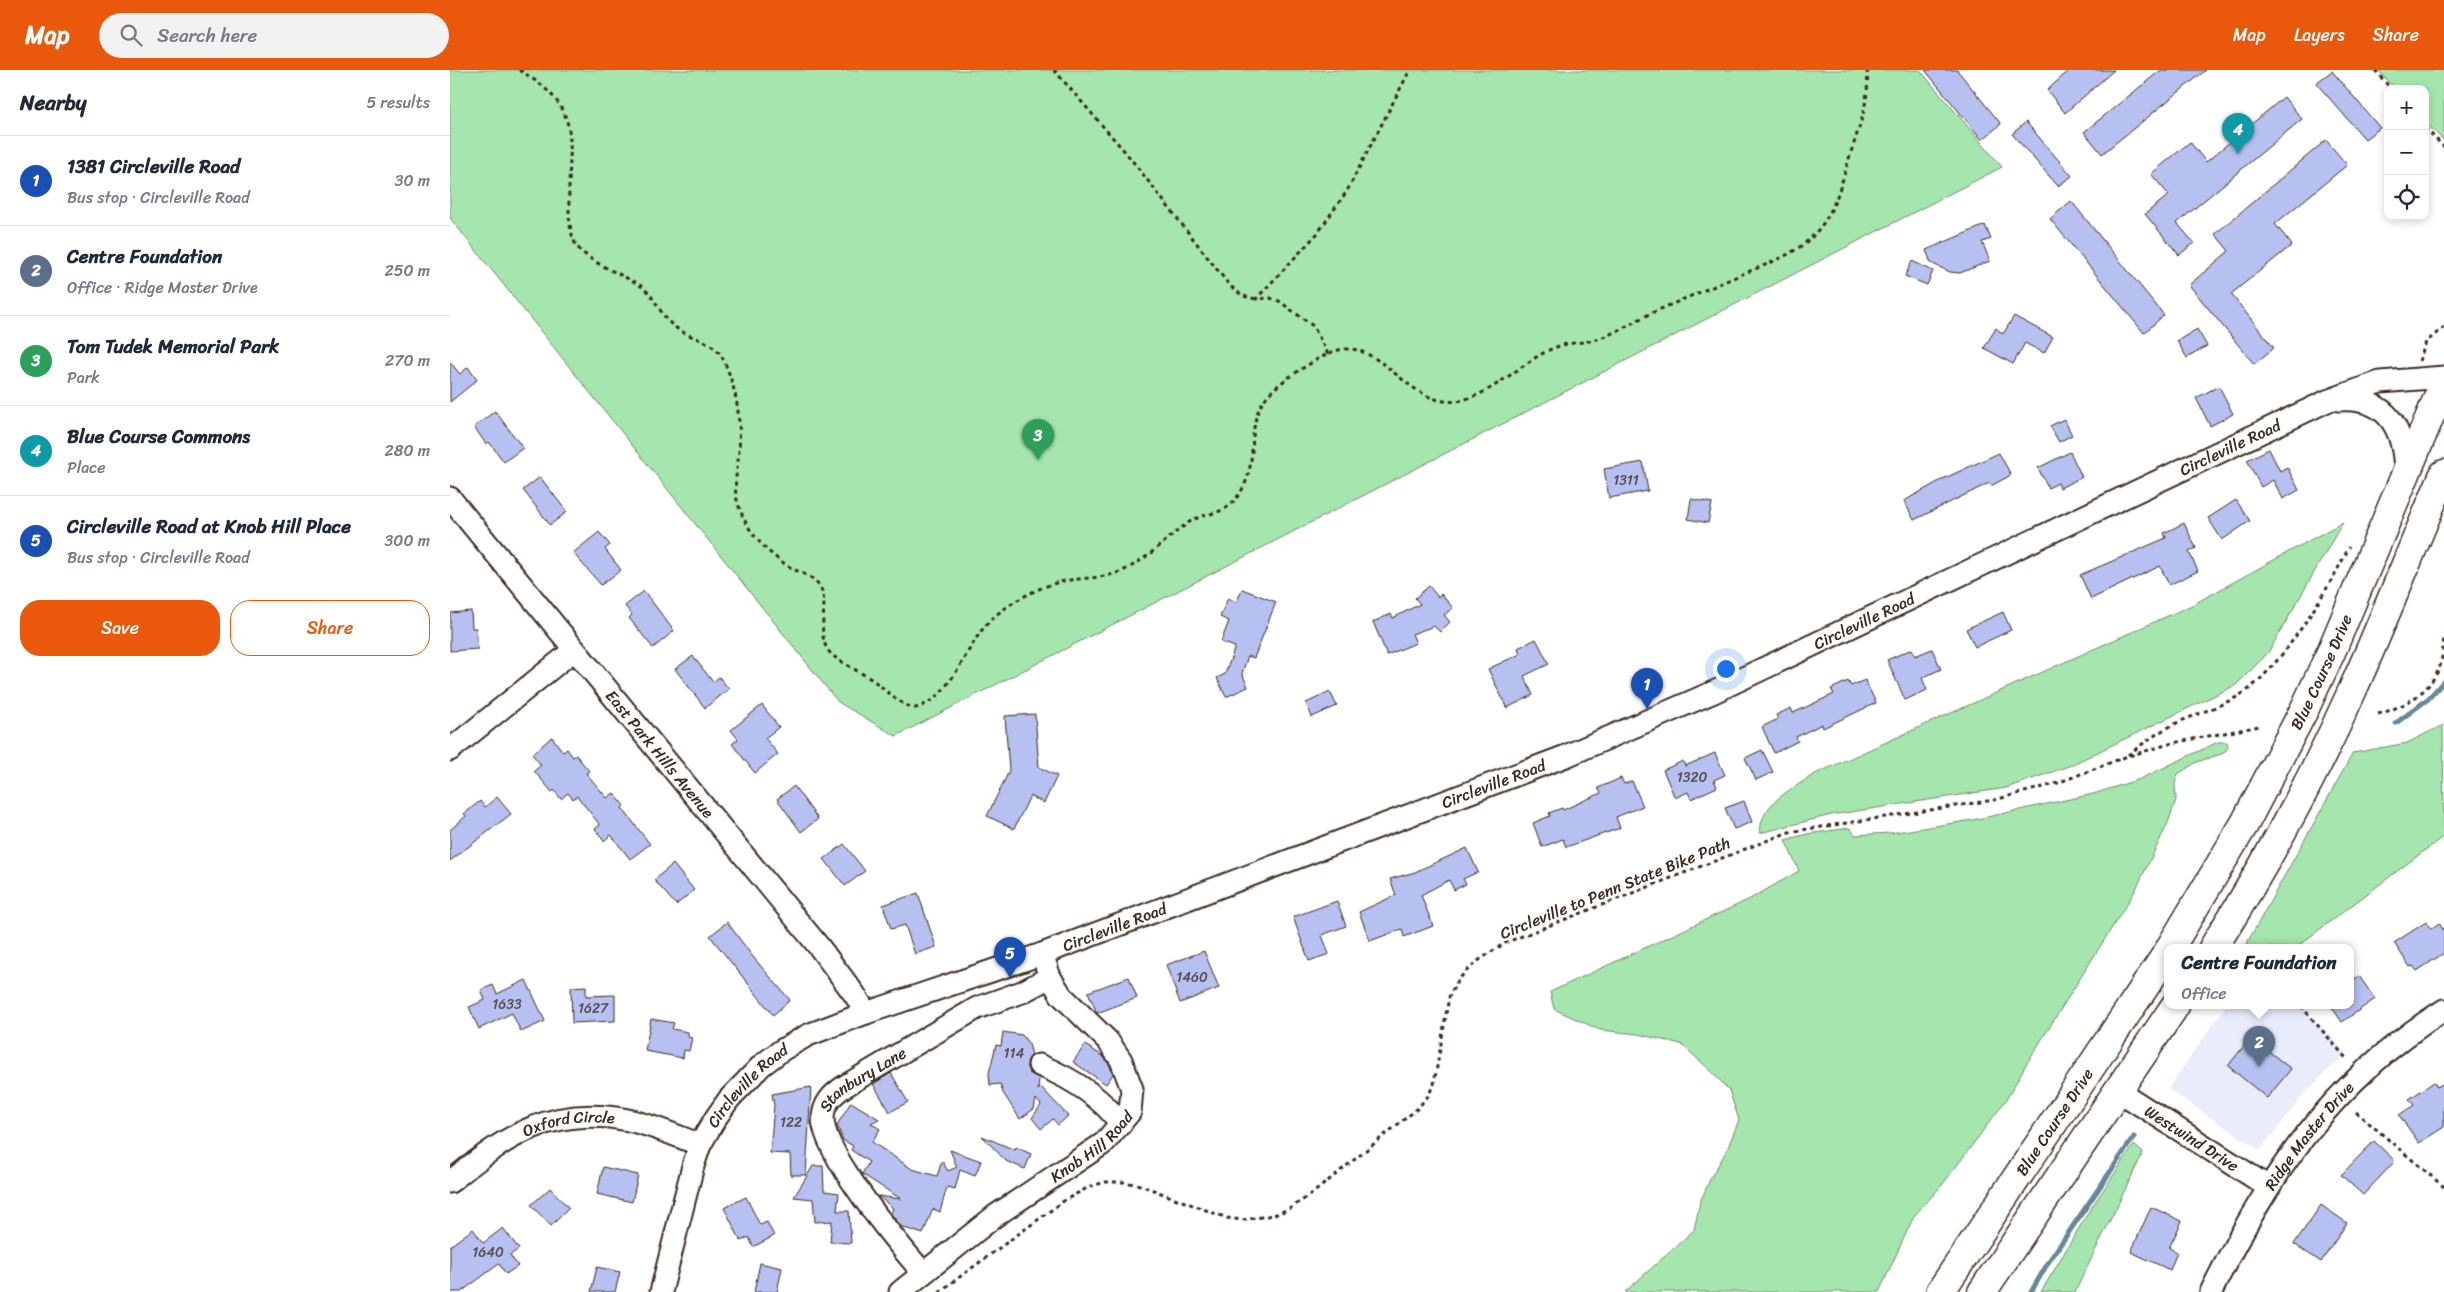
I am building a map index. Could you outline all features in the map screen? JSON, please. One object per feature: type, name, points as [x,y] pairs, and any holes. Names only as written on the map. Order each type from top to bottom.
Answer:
[{"type":"main road","name":"Blue Course Drive","points":[[2172,944],[2245,823],[2305,708],[2444,383]]},
{"type":"main road","points":[[2214,944],[2264,863],[2325,748],[2352,690],[2444,474]]},
{"type":"main road","name":"Blue Course Drive","points":[[1940,1292],[2164,958]]},
{"type":"main road","points":[[1982,1292],[2173,1009]]},
{"type":"street","name":"Circleville Road","points":[[661,1292],[672,1244],[700,1145],[729,1098],[762,1065],[782,1050],[808,1036],[866,1013],[1042,954],[1575,752],[1716,691],[2327,401],[2380,382],[2403,378],[2444,377]]},
{"type":"street","points":[[2327,401],[2362,401],[2384,411],[2399,430],[2402,439],[2405,476]]},
{"type":"street","name":"East Park Hills Avenue","points":[[450,498],[820,948],[855,994],[866,1013]]},
{"type":"street","points":[[450,750],[574,650]]},
{"type":"street","name":"Knob Hill Road","points":[[900,1292],[995,1216],[1104,1143],[1130,1112],[1133,1096],[1121,1060],[1108,1041],[1062,995],[1050,977],[1042,954]]},
{"type":"street","name":"Stanbury Lane","points":[[923,1273],[880,1222],[840,1160],[825,1130],[824,1111],[828,1101],[845,1086],[977,1008],[1022,992],[1050,977]]},
{"type":"street","name":"Ridge Master Drive","points":[[2211,1292],[2267,1186],[2320,1115],[2370,1065],[2411,1031],[2444,1010]]},
{"type":"street","points":[[1039,1065],[1068,1079],[1102,1102],[1121,1124]]},
{"type":"street","name":"Westwind Drive","points":[[2117,1090],[2267,1186]]},
{"type":"street","name":"Oxford Circle","points":[[450,1182],[485,1154],[512,1136],[542,1124],[562,1120],[599,1117],[629,1120],[700,1145]]},
{"type":"path","points":[[519,70],[537,79],[547,89],[560,106],[566,121],[571,146],[569,218],[573,238],[578,247],[582,252],[641,287],[656,300],[675,328],[710,343],[719,350],[737,398],[739,449],[736,495],[747,523],[760,543],[775,558],[811,578],[819,585],[823,600],[824,642],[830,652],[876,682],[906,706],[920,707],[934,697],[959,668],[983,628],[1017,600],[1056,583],[1107,576],[1122,571],[1158,548],[1192,520],[1227,508],[1236,498],[1250,469],[1257,420],[1263,402],[1285,380],[1328,354],[1343,349],[1355,350],[1367,355],[1414,388],[1433,398],[1452,402],[1462,400],[1488,389],[1549,350],[1568,343],[1599,339],[1652,313],[1784,256],[1810,238],[1823,224],[1831,210],[1863,116],[1867,95],[1867,70]]},
{"type":"path","points":[[1054,70],[1127,154],[1224,279],[1243,296],[1256,299],[1270,298],[1279,301],[1313,326],[1328,354]]},
{"type":"path","points":[[1256,299],[1306,246],[1347,191],[1410,70]]},
{"type":"path","points":[[2375,70],[2388,85]]},
{"type":"path","points":[[2427,130],[2444,147]]},
{"type":"path","points":[[2418,365],[2426,342],[2444,326]]},
{"type":"path","points":[[2125,757],[2168,728],[2230,701],[2252,686],[2280,655],[2304,623],[2336,575],[2352,541]]},
{"type":"path","points":[[2378,714],[2397,709],[2413,699],[2428,686],[2439,670],[2444,636]]},
{"type":"path","name":"Circleville to Penn State Bike Path","points":[[939,1292],[1065,1200],[1090,1187],[1105,1182],[1140,1184],[1227,1218],[1261,1218],[1289,1209],[1313,1193],[1422,1103],[1434,1084],[1445,1012],[1454,983],[1471,966],[1507,942],[1789,832],[1994,800],[2055,784],[2125,757],[2173,743],[2260,726]]},
{"type":"path","points":[[2304,1009],[2346,1058]]},
{"type":"path","points":[[2356,1112],[2444,1187]]},
{"type":"shaded area","points":[[2224,1009],[2305,1009],[2346,1053],[2306,1092],[2260,1150],[2168,1089]]},
{"type":"green space","points":[[450,70],[1920,70],[2002,167],[896,736],[838,702],[450,218]]},
{"type":"green space","points":[[2378,70],[2444,70],[2444,141],[2429,126],[2429,85],[2391,85]]},
{"type":"green space","points":[[2343,522],[2268,653],[2236,685],[2069,766],[2006,788],[1831,815],[1760,833],[1765,813],[1771,805],[1786,792],[1813,775],[2192,605]]},
{"type":"green space","points":[[2443,725],[2444,836],[2300,944],[2248,944],[2353,753],[2407,743]]},
{"type":"green space","points":[[2218,742],[2227,742],[2228,747],[2224,753],[2197,762],[2178,774],[2175,783],[2176,800],[2168,823],[2135,891],[2025,1066],[2006,1100],[1943,1184],[1914,1216],[1879,1292],[1625,1292],[1694,1230],[1700,1202],[1711,1177],[1726,1152],[1739,1120],[1729,1090],[1681,1044],[1637,1034],[1600,1030],[1554,1009],[1550,992],[1750,899],[1799,871],[1785,840],[1807,834],[1850,828],[1855,835],[1890,833],[1973,820],[2093,794],[2140,779]]},
{"type":"green space","points":[[2134,1145],[2143,1153],[2075,1292],[2041,1292],[2091,1208]]},
{"type":"building","points":[[1925,70],[1957,70],[2001,124],[1982,140]]},
{"type":"building","points":[[2070,70],[2114,70],[2065,113],[2047,90]]},
{"type":"building","points":[[2161,70],[2206,70],[2102,154],[2084,132]]},
{"type":"building","points":[[2332,71],[2380,128],[2365,139],[2316,83]]},
{"type":"building","points":[[2284,97],[2302,119],[2177,223],[2194,243],[2179,255],[2145,214],[2169,195],[2151,174],[2190,142],[2206,162]]},
{"type":"building","points":[[2026,122],[2072,176],[2058,186],[2012,134]]},
{"type":"building","points":[[2326,140],[2347,165],[2275,224],[2292,245],[2231,294],[2274,348],[2254,364],[2189,285],[2229,251],[2215,234]]},
{"type":"building","points":[[2071,201],[2164,315],[2144,333],[2050,219]]},
{"type":"building","points":[[1985,225],[1991,239],[1982,242],[1990,261],[1960,273],[1950,272],[1931,263],[1926,250]]},
{"type":"building","points":[[1912,261],[1933,271],[1927,285],[1905,276]]},
{"type":"building","points":[[2014,316],[2053,337],[2044,353],[2025,343],[2013,364],[1984,348],[1996,328],[2003,334]]},
{"type":"building","points":[[2197,329],[2207,346],[2187,358],[2177,341]]},
{"type":"building","points":[[450,362],[460,374],[468,367],[477,380],[450,402]]},
{"type":"building","points":[[2219,386],[2233,414],[2210,426],[2196,398]]},
{"type":"building","points":[[495,411],[523,448],[504,462],[489,442],[486,444],[474,427]]},
{"type":"building","points":[[2064,419],[2072,435],[2059,442],[2050,426]]},
{"type":"building","points":[[2269,449],[2280,471],[2287,467],[2299,490],[2283,499],[2273,480],[2261,487],[2247,460]]},
{"type":"building","points":[[2070,452],[2082,477],[2060,488],[2058,483],[2048,488],[2038,468]]},
{"type":"building","points":[[1999,453],[2011,475],[1991,486],[1989,483],[1914,520],[1904,501],[1945,478]]},
{"type":"building","points":[[1643,462],[1648,491],[1609,498],[1604,469]]},
{"type":"building","points":[[540,477],[567,512],[550,525],[523,490]]},
{"type":"building","points":[[1691,499],[1712,503],[1708,523],[1688,519]]},
{"type":"building","points":[[2236,500],[2250,521],[2222,540],[2208,518]]},
{"type":"building","points":[[2184,523],[2196,548],[2189,552],[2198,571],[2169,585],[2160,566],[2091,599],[2080,575],[2166,538],[2164,533]]},
{"type":"building","points":[[599,532],[610,545],[605,549],[621,570],[601,585],[573,553]]},
{"type":"building","points":[[1429,586],[1438,597],[1441,594],[1453,608],[1444,615],[1450,622],[1440,632],[1434,626],[1412,634],[1416,643],[1387,655],[1373,622],[1391,614],[1393,618],[1420,604],[1415,598]]},
{"type":"building","points":[[1242,589],[1276,602],[1254,658],[1248,656],[1242,673],[1248,687],[1226,697],[1217,678],[1225,674],[1235,647],[1221,642],[1229,621],[1220,617],[1228,598],[1237,602]]},
{"type":"building","points":[[644,591],[674,631],[653,648],[629,618],[632,615],[625,606]]},
{"type":"building","points":[[471,611],[472,628],[476,628],[478,649],[450,651],[450,613]]},
{"type":"building","points":[[2003,612],[2011,630],[1975,647],[1966,629]]},
{"type":"building","points":[[1536,639],[1549,664],[1524,676],[1533,695],[1507,708],[1488,669],[1520,654],[1518,648]]},
{"type":"building","points":[[1912,649],[1915,656],[1932,649],[1941,669],[1922,678],[1927,690],[1905,700],[1887,660]]},
{"type":"building","points":[[693,656],[713,682],[719,677],[729,689],[705,708],[675,669]]},
{"type":"building","points":[[1865,680],[1876,703],[1823,728],[1822,724],[1796,737],[1798,741],[1774,753],[1762,727],[1778,719],[1776,715],[1791,708],[1793,713],[1834,694],[1831,689],[1848,681],[1851,686]]},
{"type":"building","points":[[1330,692],[1337,706],[1312,717],[1306,703]]},
{"type":"building","points":[[762,705],[779,727],[765,738],[778,754],[755,773],[732,744],[738,739],[731,730]]},
{"type":"building","points":[[1035,714],[1039,767],[1057,776],[1044,803],[1030,796],[1014,829],[987,816],[1009,771],[1005,716]]},
{"type":"building","points":[[552,737],[563,752],[567,749],[573,757],[576,755],[589,771],[586,773],[607,798],[614,793],[624,806],[622,808],[650,844],[630,859],[611,835],[604,841],[595,829],[600,825],[577,796],[573,799],[568,793],[561,799],[554,790],[552,792],[534,771],[541,765],[532,754]]},
{"type":"building","points":[[1762,750],[1773,772],[1756,780],[1745,758]]},
{"type":"building","points":[[1715,753],[1725,775],[1714,780],[1717,787],[1691,799],[1688,792],[1675,798],[1663,770],[1683,761],[1685,766]]},
{"type":"building","points":[[1621,778],[1624,784],[1632,781],[1643,806],[1616,817],[1620,828],[1566,847],[1563,839],[1542,847],[1533,823],[1550,816],[1549,813],[1562,808],[1563,810],[1601,793],[1598,788]]},
{"type":"building","points":[[794,786],[818,819],[801,832],[777,799]]},
{"type":"building","points":[[497,797],[511,814],[450,861],[450,830],[466,816],[464,814],[480,801],[485,807]]},
{"type":"building","points":[[1744,801],[1752,822],[1734,829],[1725,808]]},
{"type":"building","points":[[844,844],[865,871],[845,886],[824,859]]},
{"type":"building","points":[[1467,848],[1478,872],[1463,879],[1466,884],[1454,890],[1449,880],[1421,895],[1433,926],[1404,937],[1402,929],[1370,941],[1359,912],[1396,895],[1390,879],[1415,872]]},
{"type":"building","points":[[673,864],[694,890],[676,905],[654,880]]},
{"type":"building","points":[[918,893],[936,947],[915,954],[905,925],[891,929],[883,905]]},
{"type":"building","points":[[1337,901],[1346,926],[1322,935],[1329,954],[1309,961],[1293,917]]},
{"type":"building","points":[[727,922],[753,957],[790,1000],[773,1015],[710,936]]},
{"type":"building","points":[[2426,922],[2431,929],[2439,923],[2444,931],[2444,953],[2417,971],[2413,966],[2410,967],[2394,943]]},
{"type":"building","points":[[1204,951],[1219,988],[1180,1003],[1166,965]]},
{"type":"building","points":[[2359,976],[2375,999],[2342,1022],[2333,1009],[2354,1009],[2354,979]]},
{"type":"building","points":[[1129,977],[1137,998],[1097,1013],[1088,992]]},
{"type":"building","points":[[526,980],[545,1021],[521,1032],[512,1013],[479,1029],[469,1007],[485,1000],[481,990],[493,985],[497,994]]},
{"type":"building","points":[[586,986],[586,996],[615,995],[615,1021],[572,1023],[571,987]]},
{"type":"building","points":[[651,1019],[674,1023],[672,1029],[688,1032],[688,1037],[692,1038],[689,1051],[684,1050],[683,1058],[645,1051]]},
{"type":"building","points":[[1003,1032],[1022,1035],[1029,1044],[1032,1055],[1028,1060],[1027,1067],[1029,1073],[1039,1078],[1038,1090],[1041,1087],[1068,1116],[1058,1125],[1053,1119],[1041,1129],[1032,1118],[1041,1105],[1036,1099],[1034,1109],[1020,1119],[1003,1093],[1000,1084],[990,1085],[989,1073],[996,1045],[1001,1046]]},
{"type":"building","points":[[2251,1037],[2291,1069],[2267,1098],[2228,1066]]},
{"type":"building","points":[[1085,1045],[1103,1056],[1110,1066],[1113,1074],[1106,1084],[1073,1062]]},
{"type":"building","points":[[891,1073],[908,1102],[890,1112],[873,1084]]},
{"type":"building","points":[[2434,1082],[2437,1087],[2444,1083],[2444,1127],[2419,1143],[2399,1115],[2414,1105],[2409,1099]]},
{"type":"building","points":[[811,1087],[806,1175],[791,1175],[790,1154],[770,1153],[774,1105],[772,1094]]},
{"type":"building","points":[[851,1102],[879,1119],[871,1123],[880,1129],[872,1142],[912,1169],[937,1176],[942,1161],[948,1171],[957,1167],[950,1150],[981,1161],[975,1176],[960,1170],[955,1189],[947,1187],[940,1212],[933,1209],[923,1234],[902,1227],[891,1214],[893,1208],[878,1196],[901,1199],[862,1174],[869,1162],[851,1150],[853,1146],[843,1140],[837,1125]]},
{"type":"building","points":[[982,1136],[1015,1150],[1016,1147],[1031,1154],[1025,1169],[1006,1161]]},
{"type":"building","points":[[2374,1141],[2395,1161],[2363,1195],[2341,1175]]},
{"type":"building","points":[[813,1166],[823,1166],[824,1191],[839,1193],[837,1211],[849,1211],[851,1243],[830,1242],[832,1221],[815,1222],[813,1199],[794,1197]]},
{"type":"building","points":[[603,1167],[638,1175],[632,1202],[597,1194]]},
{"type":"building","points":[[550,1188],[569,1208],[551,1226],[531,1205]]},
{"type":"building","points":[[746,1197],[760,1225],[767,1222],[774,1236],[753,1247],[749,1237],[741,1241],[724,1208]]},
{"type":"building","points":[[2321,1205],[2347,1223],[2321,1262],[2294,1244]]},
{"type":"building","points":[[2151,1207],[2182,1221],[2169,1248],[2177,1252],[2170,1270],[2131,1252]]},
{"type":"building","points":[[503,1228],[519,1249],[510,1255],[518,1266],[506,1274],[499,1264],[461,1292],[450,1292],[450,1246],[473,1229],[483,1243]]},
{"type":"building","points":[[760,1263],[782,1268],[777,1292],[754,1292]]},
{"type":"building","points":[[597,1267],[620,1272],[615,1292],[591,1292]]},
{"type":"waterway","points":[[2396,723],[2428,699],[2444,681]]},
{"type":"waterway","points":[[2031,1292],[2049,1261],[2134,1137]]},
{"type":"place","name":"Blue Course Commons","points":[[2238,154]]},
{"type":"place","name":"Tom Tudek Memorial Park","points":[[1038,460]]},
{"type":"place","name":"1381 Circleville Road","points":[[1647,709]]},
{"type":"place","name":"Circleville Road at Knob Hill Place","points":[[1010,978]]},
{"type":"place","name":"Centre Foundation","points":[[2259,1067]]}]
